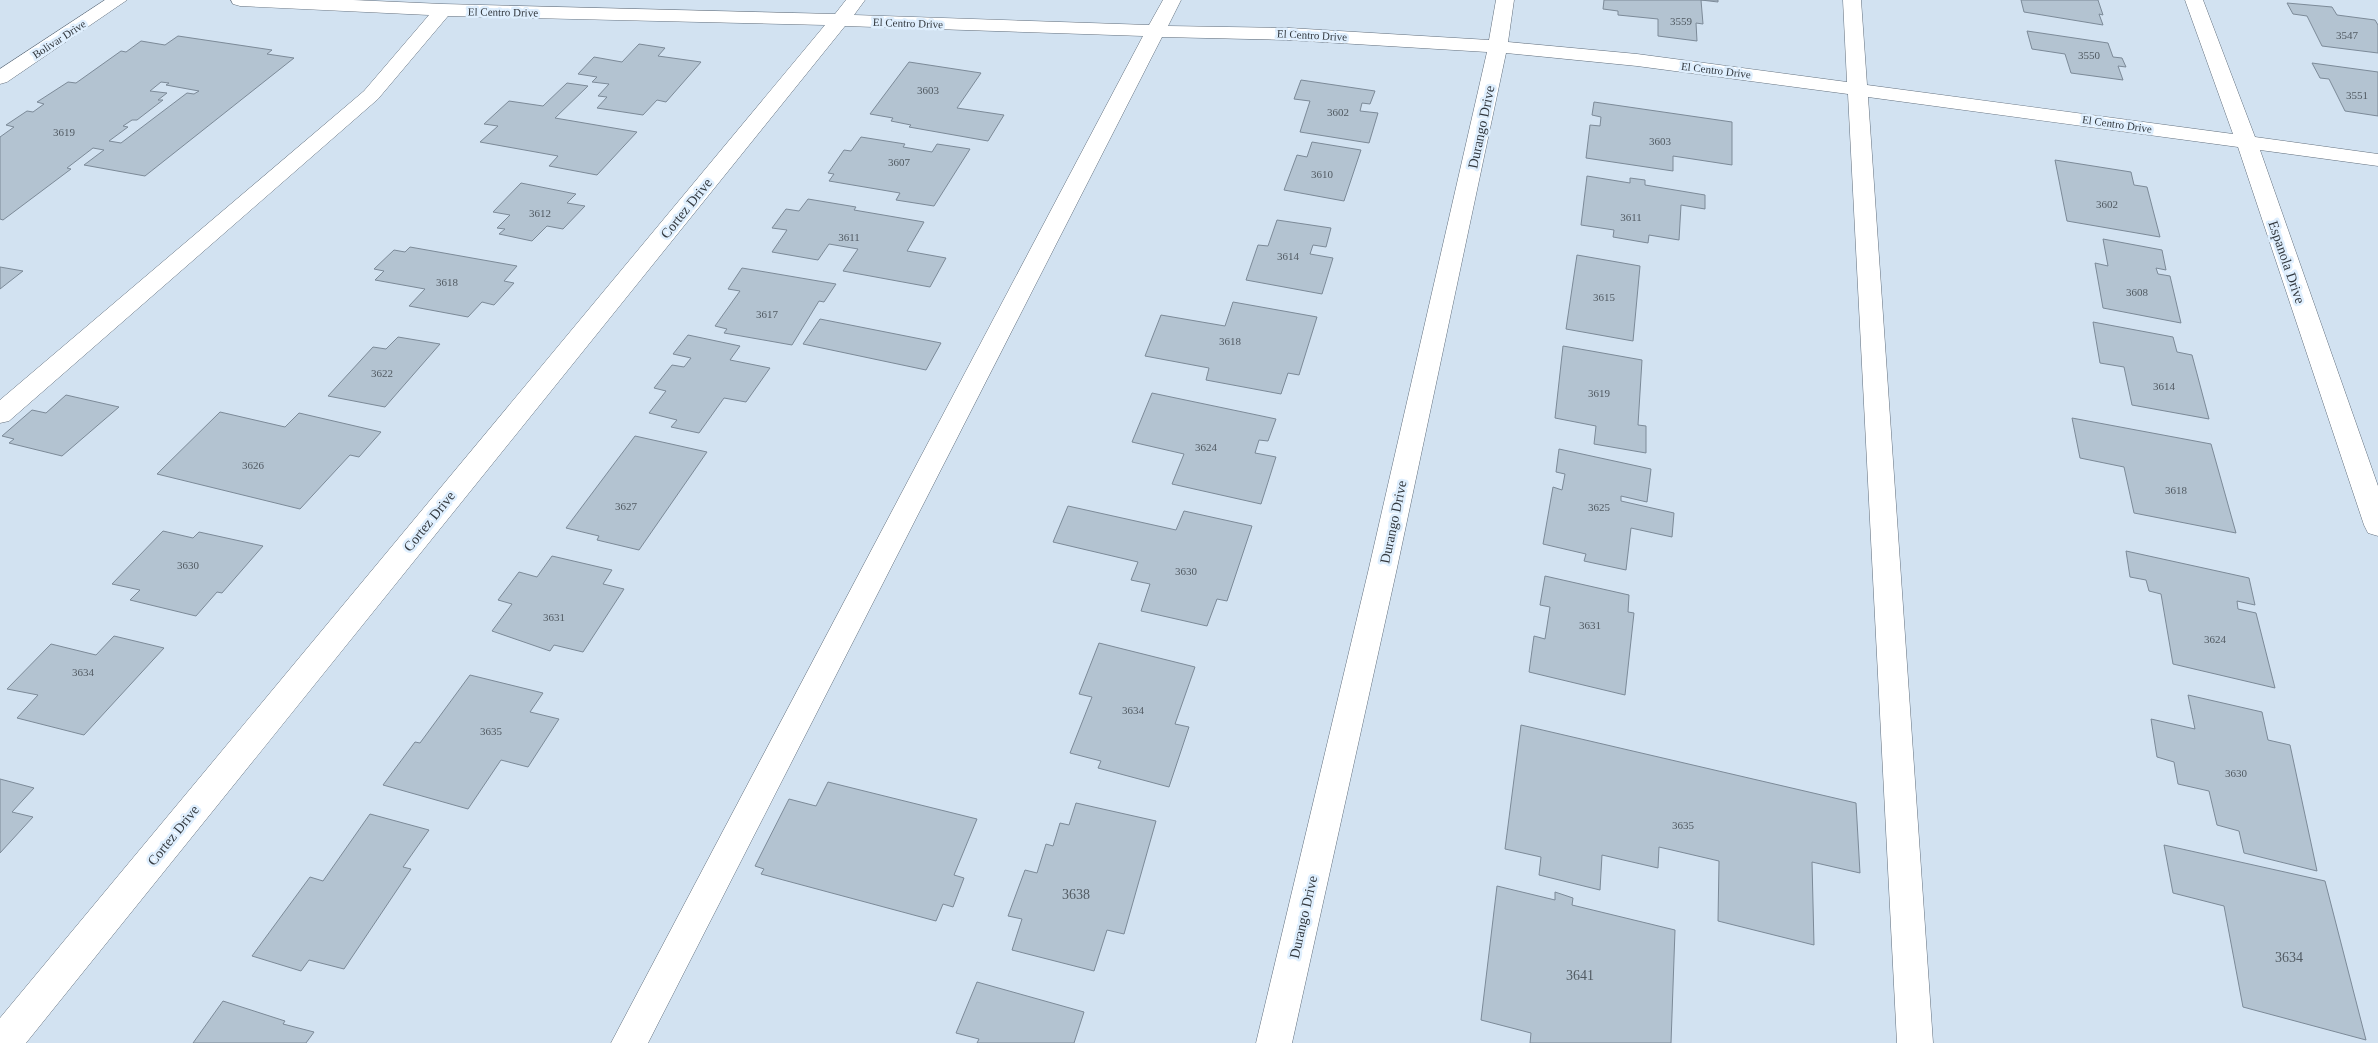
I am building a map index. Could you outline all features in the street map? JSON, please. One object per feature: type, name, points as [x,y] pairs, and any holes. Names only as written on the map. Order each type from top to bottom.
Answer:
[{"type":"street","name":"Bolivar Drive","points":[[0,78],[118,0]]},
{"type":"street","name":"El Centro Drive","points":[[240,0],[443,10],[477,5],[848,10],[1156,31],[1288,34],[1498,47],[1637,60],[1856,88],[2378,160]]},
{"type":"street","points":[[629,1043],[1172,0]]},
{"type":"street","name":"Durango Drive","points":[[1274,1043],[1383,568],[1498,47],[1505,0]]},
{"type":"street","points":[[1852,0],[1914,1043]]},
{"type":"street","name":"Espanola Drive","points":[[2194,0],[2246,141],[2378,525]]},
{"type":"street","points":[[0,414],[371,95],[443,10]]},
{"type":"street","name":"Cortez Drive","points":[[3,1043],[848,10]]},
{"type":"building","points":[[1604,0],[1701,0],[1703,24],[1696,23],[1697,41],[1658,36],[1658,19],[1618,15],[1618,11],[1603,9]]},
{"type":"building","points":[[1701,0],[1718,0],[1718,2]]},
{"type":"building","points":[[2021,0],[2098,0],[2103,15],[2099,14],[2103,25],[2024,12]]},
{"type":"building","points":[[2287,3],[2332,7],[2337,15],[2375,20],[2378,25],[2378,53],[2322,46],[2307,16],[2293,14]]},
{"type":"building","points":[[2027,31],[2108,43],[2113,57],[2122,58],[2126,67],[2118,66],[2123,80],[2071,73],[2065,54],[2032,49]]},
{"type":"building","points":[[178,36],[272,50],[267,54],[294,58],[145,176],[84,165],[104,150],[93,148],[67,168],[71,169],[3,220],[0,219],[0,137],[14,127],[6,125],[27,111],[33,112],[44,104],[37,102],[68,82],[76,83],[121,51],[126,52],[141,41],[165,45]],"holes":[[[161,82],[169,83],[166,85],[199,91],[194,94],[187,93],[121,143],[109,141],[128,127],[123,126],[132,120],[137,120],[163,100],[158,100],[167,93],[150,91]]]},
{"type":"building","points":[[639,44],[665,48],[658,56],[701,62],[666,102],[657,100],[643,115],[597,108],[607,97],[598,96],[609,84],[592,82],[597,77],[578,74],[594,57],[622,62]]},
{"type":"building","points":[[909,62],[981,73],[957,108],[1004,115],[988,141],[909,127],[911,125],[891,121],[893,118],[870,114]]},
{"type":"building","points":[[2312,63],[2378,72],[2378,116],[2345,111],[2329,79],[2320,78]]},
{"type":"building","points":[[1301,80],[1375,91],[1370,104],[1362,103],[1360,111],[1378,113],[1369,143],[1300,132],[1310,101],[1294,99]]},
{"type":"building","points":[[567,83],[588,86],[555,118],[637,132],[597,175],[549,166],[558,156],[480,142],[498,126],[484,124],[509,101],[543,106]]},
{"type":"building","points":[[1594,102],[1732,122],[1732,165],[1673,156],[1673,171],[1586,158],[1590,125],[1600,126],[1601,117],[1592,115]]},
{"type":"building","points":[[861,137],[905,144],[903,147],[932,152],[937,144],[970,149],[934,206],[896,200],[900,193],[829,181],[834,174],[828,173],[844,150],[851,151]]},
{"type":"building","points":[[1312,142],[1361,150],[1344,201],[1284,190],[1297,155],[1307,157]]},
{"type":"building","points":[[2055,160],[2131,172],[2134,185],[2147,187],[2160,237],[2067,221]]},
{"type":"building","points":[[1587,176],[1630,183],[1630,178],[1645,180],[1645,185],[1705,195],[1705,209],[1681,205],[1679,240],[1649,235],[1648,243],[1613,237],[1614,230],[1581,225]]},
{"type":"building","points":[[521,183],[576,194],[567,203],[585,206],[563,229],[547,226],[532,241],[499,234],[505,229],[497,228],[510,215],[493,212]]},
{"type":"building","points":[[808,199],[856,207],[854,210],[924,222],[907,251],[946,258],[930,287],[843,271],[858,249],[829,244],[818,260],[772,252],[787,230],[772,228],[786,209],[799,211]]},
{"type":"building","points":[[1277,220],[1331,228],[1326,247],[1313,245],[1310,254],[1333,258],[1322,294],[1246,280],[1258,245],[1268,246]]},
{"type":"building","points":[[2103,239],[2162,250],[2166,270],[2156,268],[2158,274],[2170,276],[2181,323],[2103,308],[2095,263],[2108,266]]},
{"type":"building","points":[[410,247],[517,266],[504,281],[514,283],[494,305],[482,302],[468,317],[409,306],[425,289],[375,280],[384,271],[374,269],[394,250],[405,252]]},
{"type":"building","points":[[1577,255],[1640,266],[1633,341],[1566,329]]},
{"type":"building","points":[[0,267],[23,271],[0,289]]},
{"type":"building","points":[[742,268],[836,284],[824,302],[819,301],[792,345],[724,333],[727,329],[715,326],[740,291],[728,289]]},
{"type":"building","points":[[1233,302],[1317,317],[1299,375],[1288,373],[1281,394],[1206,380],[1209,368],[1145,356],[1161,315],[1225,326]]},
{"type":"building","points":[[820,319],[941,343],[926,370],[803,344]]},
{"type":"building","points":[[2093,322],[2173,337],[2177,352],[2192,355],[2209,419],[2132,405],[2124,367],[2100,363]]},
{"type":"building","points":[[688,335],[740,346],[730,360],[770,368],[746,402],[724,398],[699,433],[671,427],[677,420],[649,413],[666,391],[654,388],[672,365],[684,367],[691,358],[673,354]]},
{"type":"building","points":[[398,337],[440,344],[385,407],[328,396],[373,347],[386,349]]},
{"type":"building","points":[[1563,346],[1642,360],[1638,425],[1646,426],[1646,453],[1594,444],[1596,426],[1555,418]]},
{"type":"building","points":[[1152,393],[1276,419],[1268,441],[1259,440],[1255,453],[1276,457],[1261,504],[1172,484],[1184,454],[1132,442]]},
{"type":"building","points":[[66,395],[119,407],[62,456],[9,443],[14,439],[2,436],[32,410],[46,413]]},
{"type":"building","points":[[220,412],[285,427],[299,413],[381,432],[359,457],[350,455],[300,509],[157,474]]},
{"type":"building","points":[[2072,418],[2211,444],[2236,533],[2134,513],[2124,467],[2080,458]]},
{"type":"building","points":[[635,436],[707,452],[639,550],[597,540],[599,536],[566,528]]},
{"type":"building","points":[[1559,449],[1651,469],[1647,502],[1621,496],[1621,501],[1674,513],[1672,537],[1631,528],[1626,570],[1584,561],[1586,554],[1543,544],[1553,487],[1562,490],[1565,474],[1556,472]]},
{"type":"building","points":[[1068,506],[1176,530],[1184,511],[1252,526],[1227,601],[1217,599],[1207,626],[1141,611],[1150,584],[1131,580],[1138,562],[1053,542]]},
{"type":"building","points":[[163,531],[193,538],[199,532],[263,546],[222,593],[217,592],[196,616],[130,600],[140,590],[112,584]]},
{"type":"building","points":[[2126,551],[2249,578],[2255,605],[2237,601],[2238,609],[2256,613],[2275,688],[2173,664],[2161,594],[2149,591],[2146,580],[2130,577]]},
{"type":"building","points":[[552,556],[612,570],[603,584],[624,589],[583,652],[554,645],[550,651],[492,631],[512,604],[498,600],[519,572],[537,577]]},
{"type":"building","points":[[1545,576],[1629,595],[1628,612],[1634,613],[1625,695],[1529,672],[1534,636],[1545,639],[1550,607],[1540,605]]},
{"type":"building","points":[[114,636],[164,648],[84,735],[17,718],[38,695],[7,689],[51,644],[96,655]]},
{"type":"building","points":[[1099,643],[1195,667],[1175,724],[1189,727],[1169,787],[1098,768],[1101,761],[1070,753],[1092,697],[1079,694]]},
{"type":"building","points":[[470,675],[543,693],[530,712],[559,719],[528,767],[501,760],[468,809],[383,785],[415,742],[420,743]]},
{"type":"building","points":[[2188,695],[2262,712],[2268,740],[2290,745],[2317,871],[2244,853],[2239,831],[2217,825],[2209,791],[2178,784],[2174,762],[2157,757],[2151,719],[2195,729]]},
{"type":"building","points":[[1521,725],[1856,803],[1860,873],[1812,862],[1814,945],[1718,921],[1719,861],[1659,847],[1658,868],[1602,855],[1600,890],[1539,875],[1541,857],[1505,849]]},
{"type":"building","points":[[0,779],[34,788],[12,812],[33,817],[0,853]]},
{"type":"building","points":[[828,782],[977,819],[954,875],[964,878],[953,907],[943,904],[936,921],[761,874],[764,869],[755,866],[789,799],[816,806]]},
{"type":"building","points":[[1076,803],[1156,821],[1124,934],[1107,930],[1094,971],[1012,950],[1022,919],[1008,916],[1025,870],[1037,873],[1046,844],[1053,846],[1060,823],[1069,825]]},
{"type":"building","points":[[370,814],[429,830],[403,867],[411,869],[344,969],[309,960],[301,971],[252,956],[310,877],[323,881]]},
{"type":"building","points":[[2164,845],[2325,881],[2366,1040],[2243,1007],[2224,906],[2173,893]]},
{"type":"building","points":[[1497,886],[1555,900],[1555,892],[1573,898],[1572,905],[1675,930],[1671,1043],[1530,1043],[1531,1033],[1481,1020]]},
{"type":"building","points":[[977,982],[1084,1012],[1074,1043],[977,1043],[979,1039],[956,1033]]},
{"type":"building","points":[[223,1001],[285,1021],[283,1024],[314,1032],[306,1043],[193,1043]]}]
